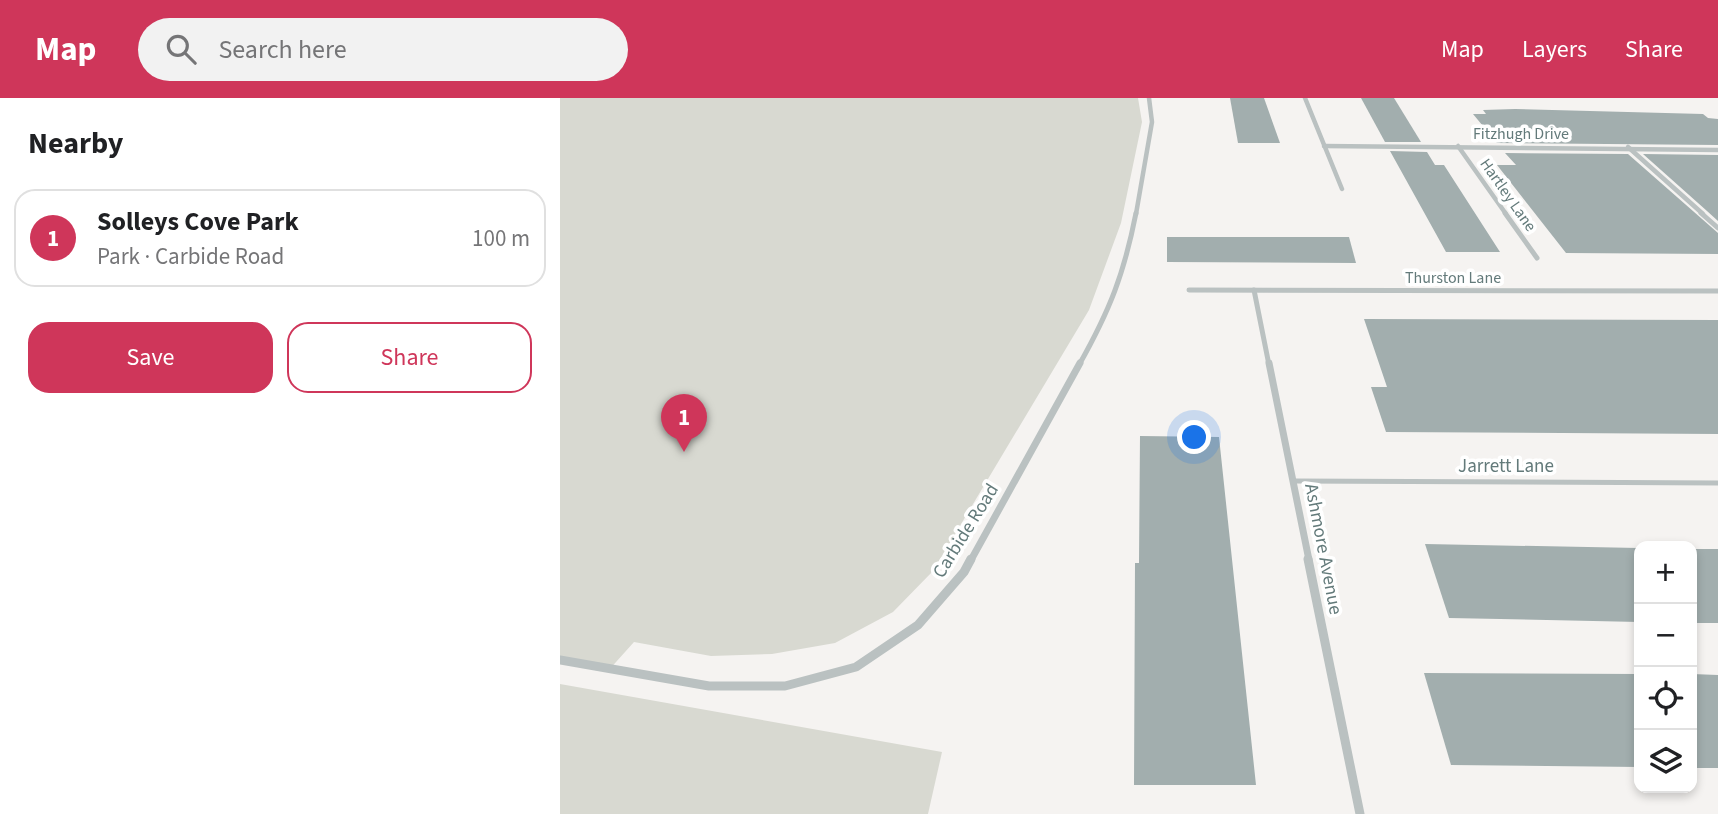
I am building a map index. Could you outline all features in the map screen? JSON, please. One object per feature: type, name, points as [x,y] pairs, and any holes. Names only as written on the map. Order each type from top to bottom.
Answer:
[{"type":"street","name":"Carbide Road","points":[[560,660],[709,686],[785,686],[856,667],[918,625],[964,572],[1107,316],[1126,262],[1138,210],[1152,122],[1149,98]]},
{"type":"street","points":[[1305,98],[1342,189]]},
{"type":"street","name":"Fitzhugh Drive","points":[[1324,146],[1718,150]]},
{"type":"street","name":"Hartley Lane","points":[[1458,146],[1537,258]]},
{"type":"street","points":[[1628,147],[1718,228]]},
{"type":"street","name":"Thurston Lane","points":[[1189,290],[1718,291]]},
{"type":"street","name":"Ashmore Avenue","points":[[1255,290],[1360,814]]},
{"type":"lane","name":"Jarrett Lane","points":[[1294,481],[1718,483]]},
{"type":"shaded area","points":[[560,98],[1138,98],[1142,122],[1121,223],[1089,310],[933,571],[893,612],[835,643],[772,654],[711,656],[634,642],[607,672],[560,663]]},
{"type":"shaded area","points":[[560,684],[942,752],[928,814],[560,814]]},
{"type":"building","points":[[1230,98],[1264,98],[1280,143],[1238,143]]},
{"type":"building","points":[[1361,98],[1394,98],[1421,142],[1385,142]]},
{"type":"building","points":[[1483,110],[1703,114],[1708,118],[1718,119],[1718,145],[1497,143],[1473,114],[1486,114]]},
{"type":"building","points":[[1390,151],[1427,152],[1435,165],[1444,165],[1500,252],[1446,252]]},
{"type":"building","points":[[1505,153],[1628,154],[1718,233],[1718,254],[1566,253],[1497,165],[1516,165]]},
{"type":"building","points":[[1643,154],[1718,155],[1718,221],[1707,211]]},
{"type":"building","points":[[1167,237],[1349,237],[1356,263],[1167,262]]},
{"type":"building","points":[[1364,319],[1718,320],[1718,434],[1386,432],[1371,387],[1387,387]]},
{"type":"building","points":[[1140,436],[1219,437],[1256,785],[1134,785],[1135,563],[1139,563]]},
{"type":"building","points":[[1425,544],[1634,548],[1634,622],[1449,618]]},
{"type":"building","points":[[1697,549],[1718,549],[1718,623],[1697,623]]},
{"type":"building","points":[[1424,673],[1634,674],[1634,767],[1451,765]]},
{"type":"building","points":[[1697,674],[1718,675],[1718,768],[1697,768]]},
{"type":"place","name":"Solleys Cove Park","points":[[684,452]]}]
